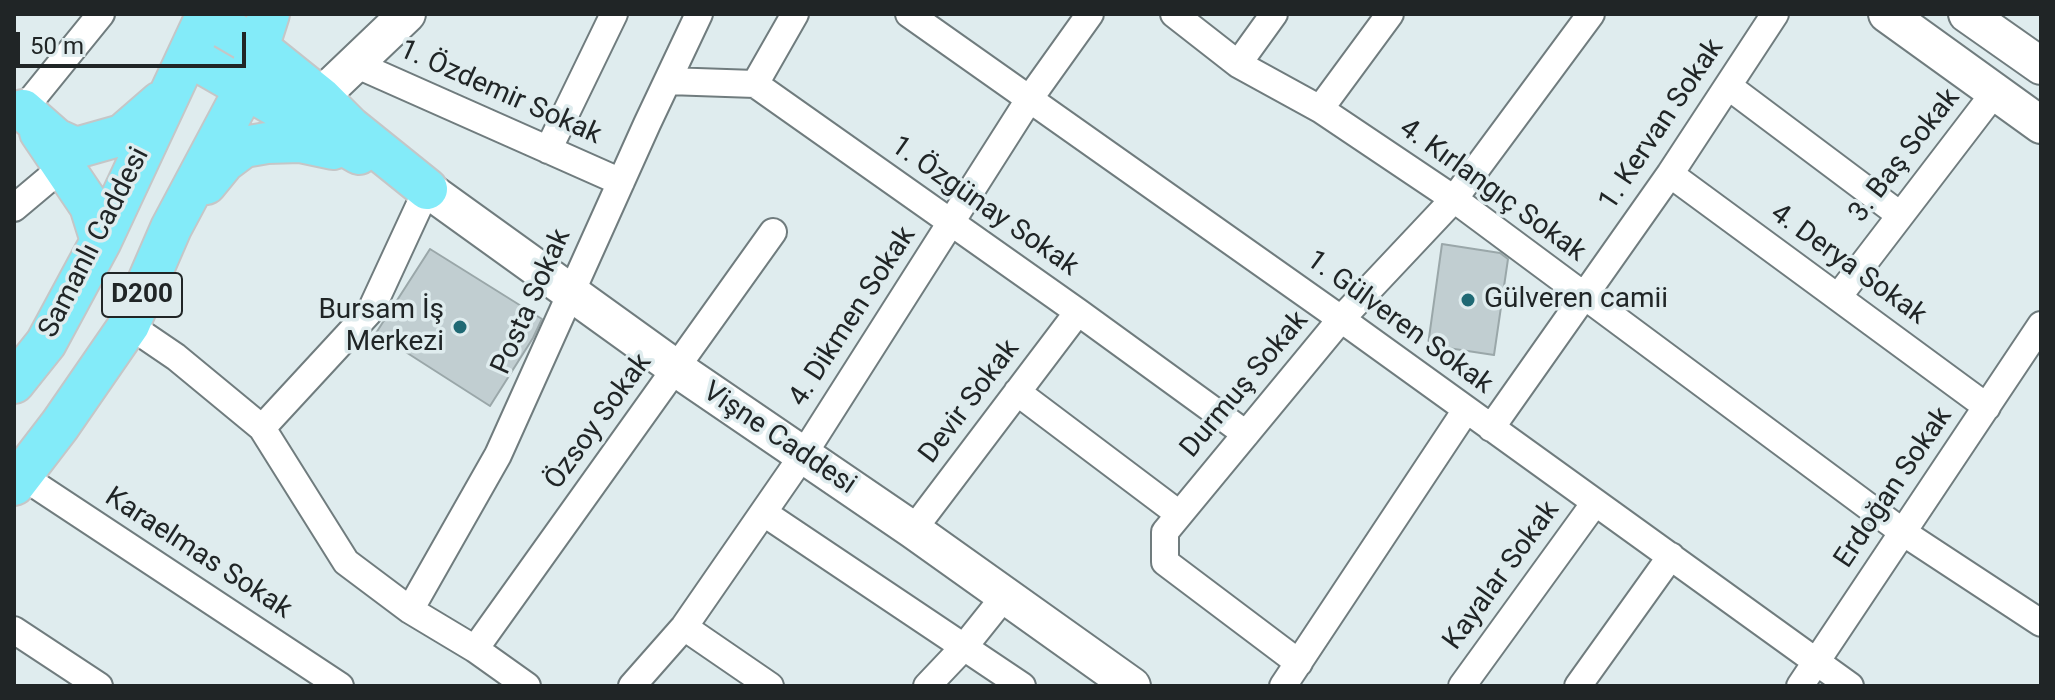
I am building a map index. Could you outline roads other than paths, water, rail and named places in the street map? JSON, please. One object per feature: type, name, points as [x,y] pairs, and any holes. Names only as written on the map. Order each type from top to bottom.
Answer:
[{"type":"main road","points":[[282,14],[288,37],[320,97]]},
{"type":"main road","points":[[320,97],[407,14]]},
{"type":"main road","points":[[1887,14],[2041,125]]},
{"type":"main road","points":[[1967,14],[2041,66]]},
{"type":"main road","points":[[207,16],[264,31],[350,127],[427,189]]},
{"type":"main road","name":"D200","points":[[189,56],[207,16]]},
{"type":"main road","name":"D200","points":[[18,480],[129,325],[171,228],[245,89],[264,31]]},
{"type":"main road","points":[[189,56],[363,156],[427,189]]},
{"type":"main road","name":"Samanlı Caddesi","points":[[14,383],[46,343],[101,241],[189,56]]},
{"type":"main road","points":[[70,157],[122,135],[169,93]]},
{"type":"main road","points":[[19,105],[70,157],[101,241]]},
{"type":"main road","points":[[171,228],[224,162],[244,147],[300,142],[363,156]]},
{"type":"main road","name":"Vişne Caddesi","points":[[427,189],[677,369],[913,530],[1110,680]]},
{"type":"street","points":[[19,105],[101,14]]},
{"type":"street","points":[[548,150],[614,14]]},
{"type":"street","name":"Posta Sokak","points":[[410,610],[498,455],[699,14]]},
{"type":"street","points":[[668,81],[755,84],[795,14]]},
{"type":"street","name":"1. Gülveren Sokak","points":[[909,14],[1341,319],[1850,686]]},
{"type":"street","name":"4. Dikmen Sokak","points":[[632,686],[684,627],[764,513],[1030,98],[1090,14]]},
{"type":"street","name":"4. Kırlangıç Sokak","points":[[1174,14],[1238,64],[1320,109],[1454,199],[1904,533],[2041,623]]},
{"type":"street","points":[[1238,64],[1274,14]]},
{"type":"street","points":[[1320,109],[1390,14]]},
{"type":"street","name":"Durmuş Sokak","points":[[1299,663],[1165,562],[1165,532],[1341,319],[1454,199],[1591,14]]},
{"type":"street","name":"1. Kervan Sokak","points":[[1491,428],[1670,174],[1775,14]]},
{"type":"street","name":"1. Özdemir Sokak","points":[[353,63],[621,182]]},
{"type":"street","name":"1. Özgünay Sokak","points":[[755,84],[1246,434]]},
{"type":"street","points":[[1728,86],[1900,215]]},
{"type":"street","name":"3. Baş Sokak","points":[[1838,297],[1995,92]]},
{"type":"street","points":[[14,208],[70,157]]},
{"type":"street","name":"4. Derya Sokak","points":[[1670,174],[1987,407]]},
{"type":"street","points":[[262,428],[371,310],[427,189]]},
{"type":"street","name":"Özsoy Sokak","points":[[475,649],[773,232]]},
{"type":"street","name":"Devir Sokak","points":[[913,530],[1078,312]]},
{"type":"street","points":[[129,325],[176,357],[262,428],[346,562],[410,610],[475,649],[527,686]]},
{"type":"street","name":"Erdoğan Sokak","points":[[1800,686],[2038,335]]},
{"type":"street","points":[[1017,392],[1179,514]]},
{"type":"street","points":[[1283,686],[1466,410]]},
{"type":"street","name":"Karaelmas Sokak","points":[[18,480],[340,686]]},
{"type":"street","name":"Kayalar Sokak","points":[[1462,686],[1594,504]]},
{"type":"street","points":[[764,513],[1022,686]]},
{"type":"street","points":[[1578,686],[1671,556]]},
{"type":"street","points":[[927,686],[964,647],[1004,597]]},
{"type":"street","points":[[684,627],[770,686]]},
{"type":"street","points":[[14,630],[99,686]]},
{"type":"place","name":"Gülveren camii","points":[[1468,300]]},
{"type":"place","name":"Bursam İş Merkezi","points":[[460,327]]}]
